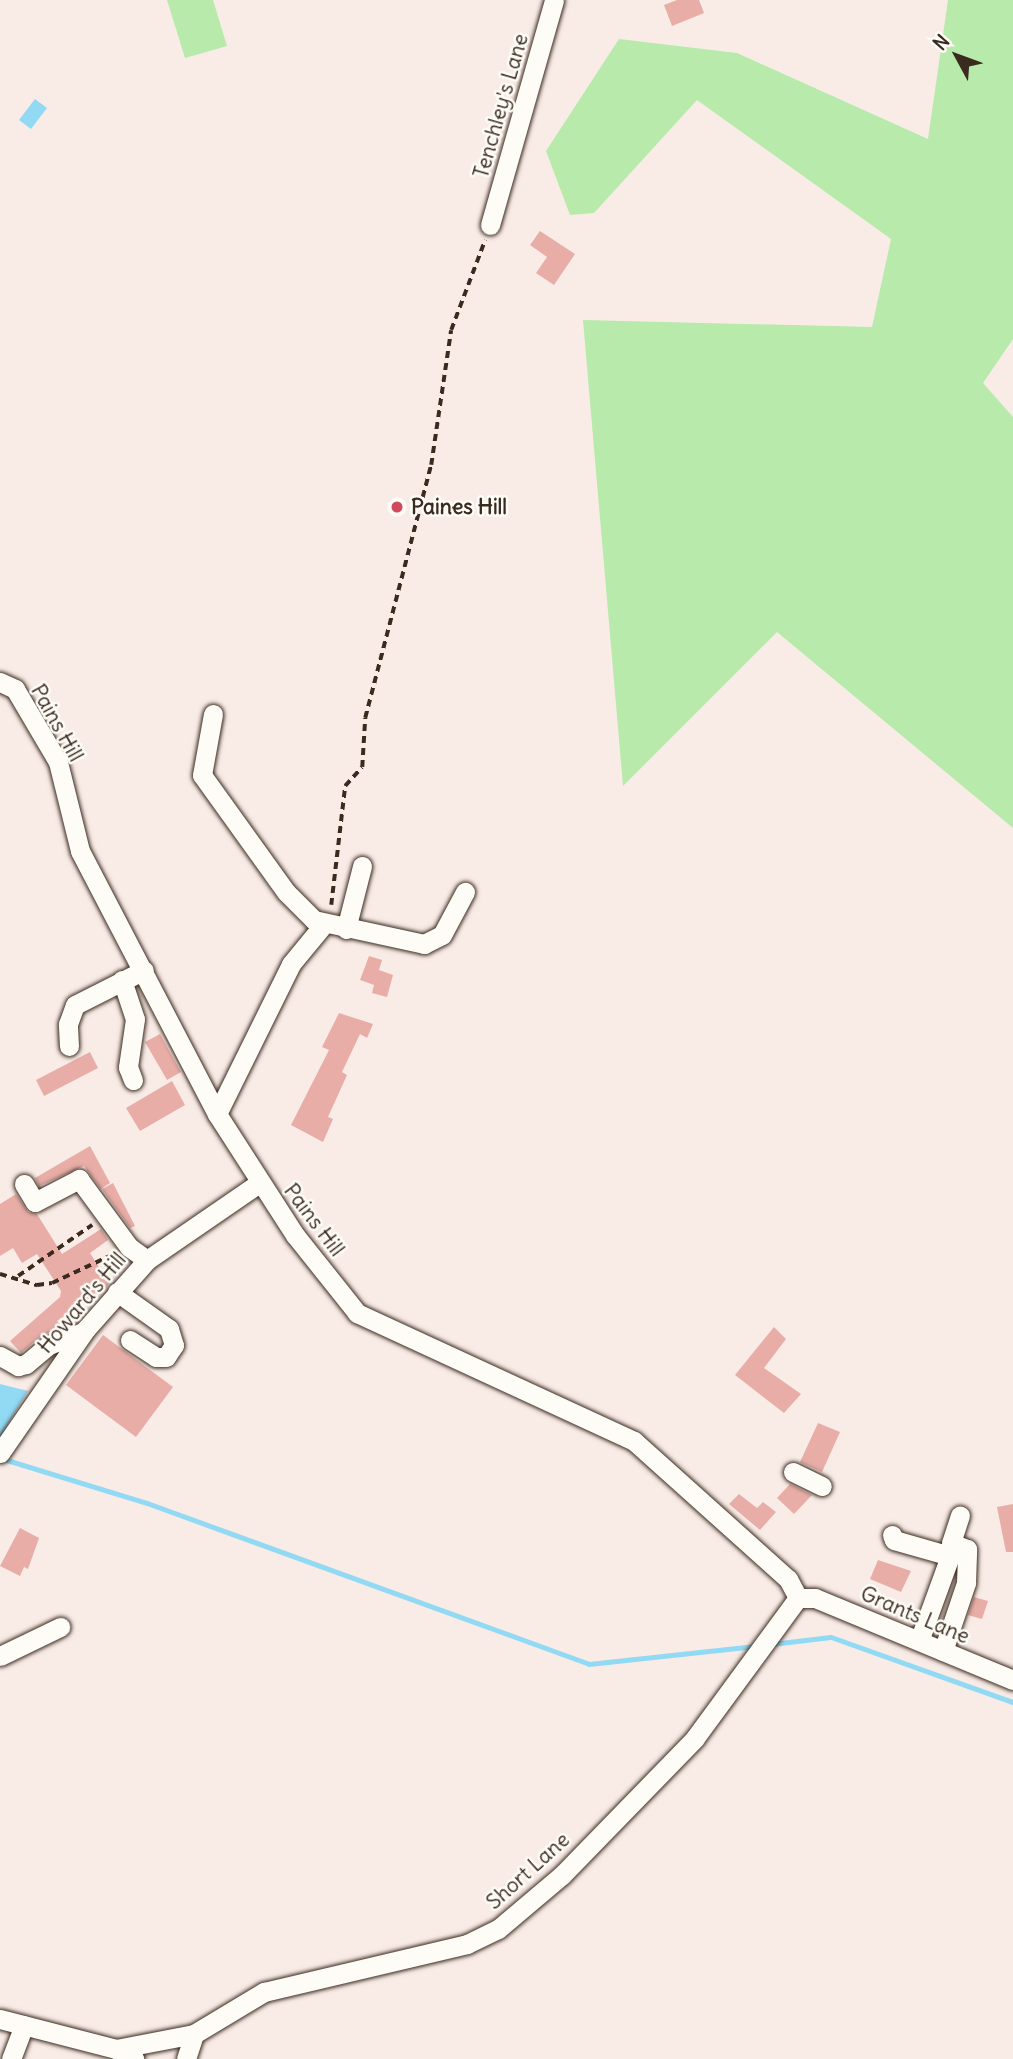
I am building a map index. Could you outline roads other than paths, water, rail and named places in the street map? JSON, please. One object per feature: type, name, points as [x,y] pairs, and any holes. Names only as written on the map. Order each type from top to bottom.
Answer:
[{"type":"street","name":"Tenchley's Lane","points":[[490,225],[554,0]]},
{"type":"street","name":"Pains Hill","points":[[0,682],[15,689],[58,762],[80,851],[217,1114],[259,1183],[358,1313],[634,1441],[788,1579],[798,1598]]},
{"type":"street","points":[[213,714],[202,775],[286,892],[314,920],[346,929],[424,943],[442,935],[465,892]]},
{"type":"street","points":[[346,929],[362,866]]},
{"type":"street","points":[[217,1114],[291,964],[324,924]]},
{"type":"street","points":[[69,1046],[68,1024],[75,1005],[144,970]]},
{"type":"street","points":[[122,980],[135,1020],[128,1067],[133,1080]]},
{"type":"street","points":[[24,1184],[35,1202],[79,1179],[129,1247],[147,1260]]},
{"type":"street","name":"Howard's Hill","points":[[0,1453],[86,1329],[147,1260],[259,1183]]},
{"type":"street","points":[[117,1292],[169,1329],[174,1345],[166,1357],[156,1357],[130,1340]]},
{"type":"street","points":[[0,1356],[18,1366],[26,1364],[49,1345],[86,1329]]},
{"type":"street","points":[[793,1472],[822,1486]]},
{"type":"street","points":[[943,1651],[966,1583],[967,1549],[951,1543],[960,1515]]},
{"type":"street","points":[[892,1535],[894,1540],[950,1556],[919,1641]]},
{"type":"street","name":"Grants Lane","points":[[798,1598],[815,1598],[1013,1680]]},
{"type":"street","name":"Short Lane","points":[[116,2049],[194,2034],[264,1992],[467,1944],[498,1929],[562,1875],[695,1738],[798,1598]]},
{"type":"street","points":[[0,1656],[60,1627]]},
{"type":"street","points":[[0,2019],[116,2049],[134,2059]]},
{"type":"street","points":[[11,2059],[24,2025]]},
{"type":"street","points":[[186,2059],[194,2034]]},
{"type":"water","points":[[35,99],[47,108],[31,129],[19,120]]},
{"type":"water","points":[[0,1384],[28,1391],[0,1437]]},
{"type":"waterway","points":[[0,1458],[147,1503],[589,1664],[755,1646]]},
{"type":"waterway","points":[[772,1644],[831,1637],[1013,1702]]},
{"type":"place","name":"Paines Hill","points":[[397,507]]}]
